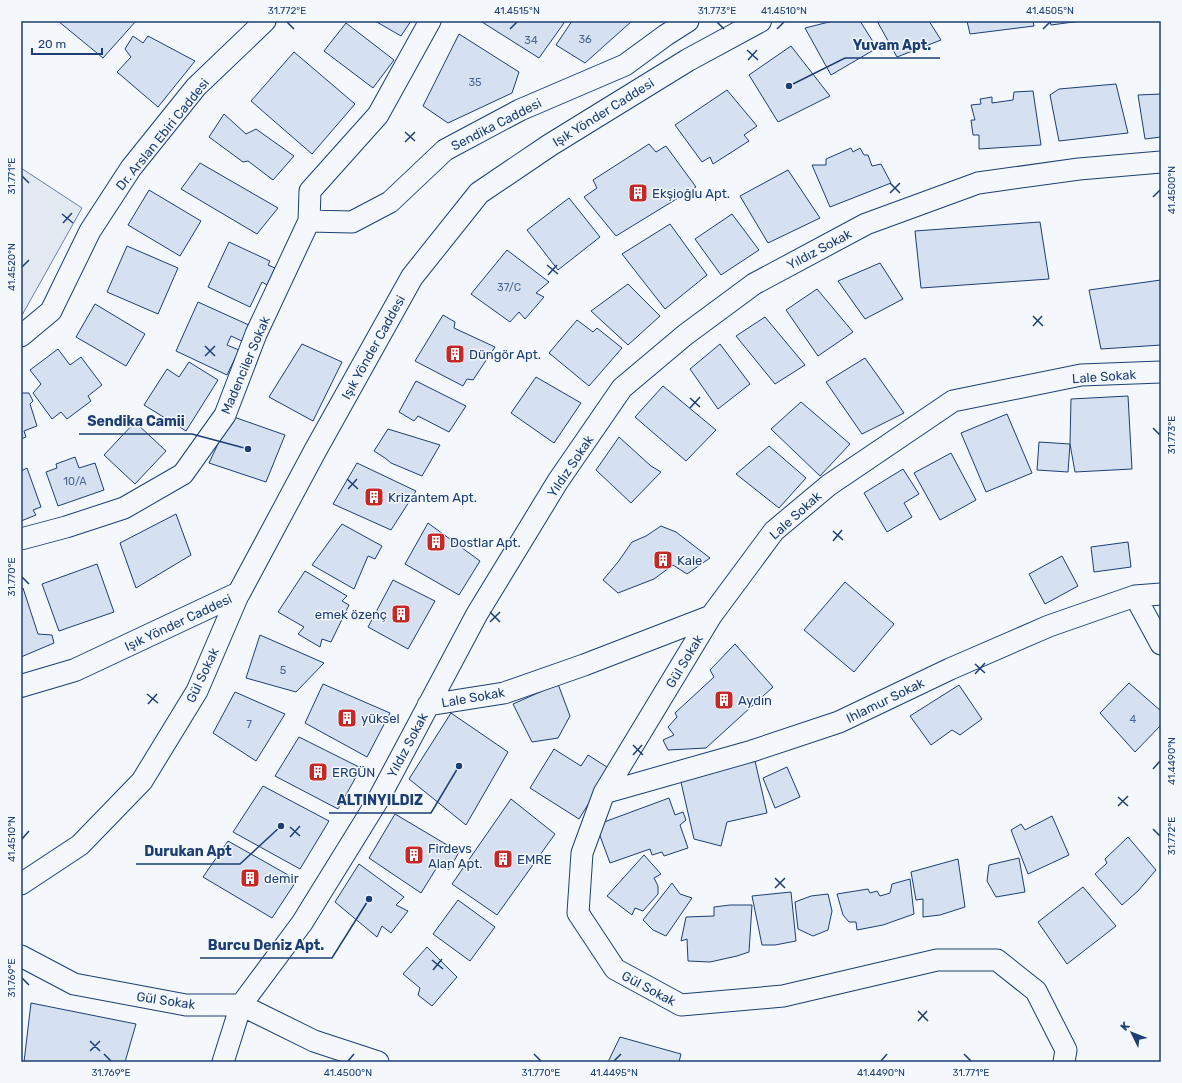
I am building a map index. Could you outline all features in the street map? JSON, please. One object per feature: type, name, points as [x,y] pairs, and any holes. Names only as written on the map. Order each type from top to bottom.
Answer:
[{"type":"street","name":"Dr. Arslan Ebiri Caddesi","points":[[21,336],[51,311],[90,230],[131,168],[196,87],[265,21]]},
{"type":"street","points":[[309,221],[310,191],[378,115],[430,21]]},
{"type":"street","name":"Sendika Caddesi","points":[[309,221],[352,222],[390,202],[445,150],[520,110],[625,65],[688,21]]},
{"type":"street","name":"Işık Yönder Caddesi","points":[[21,686],[74,670],[239,593],[315,450],[412,277],[478,193],[550,145],[682,64],[760,21]]},
{"type":"street","name":"Yıldız Sokak","points":[[223,1062],[241,1005],[302,923],[378,800],[477,614],[558,480],[622,388],[686,335],[754,284],[866,224],[978,183],[1078,169],[1161,162]]},
{"type":"street","name":"Madenciler Sokak","points":[[21,539],[66,527],[124,508],[183,474],[225,415],[256,334],[309,221]]},
{"type":"street","name":"Lale Sokak","points":[[428,704],[504,693],[584,665],[711,616],[774,531],[828,485],[953,401],[1081,375],[1161,372]]},
{"type":"street","name":"Gül Sokak","points":[[21,884],[80,845],[142,781],[197,691],[239,593]]},
{"type":"street","name":"Ihlamur Sokak","points":[[604,793],[752,751],[839,722],[950,668],[1049,626],[1135,596],[1161,594]]},
{"type":"street","points":[[1135,596],[1161,644]]},
{"type":"street","name":"Gül Sokak","points":[[711,616],[604,793],[582,853],[578,913],[615,969],[681,1005],[783,996],[937,960],[996,960],[1036,991],[1066,1050],[1064,1062]]},
{"type":"street","name":"Gül Sokak","points":[[21,956],[74,984],[186,1006],[241,1005],[314,1041],[378,1062]]},
{"type":"shaded area","points":[[21,168],[82,208],[21,317]]},
{"type":"building","points":[[58,21],[136,21],[103,58]]},
{"type":"building","points":[[375,21],[411,21],[401,36]]},
{"type":"building","points":[[561,21],[564,23],[539,58],[482,22]]},
{"type":"building","points":[[572,21],[632,21],[585,63],[556,45]]},
{"type":"building","points":[[833,21],[860,21],[877,48],[831,75],[805,28]]},
{"type":"building","points":[[877,21],[929,21],[941,40],[897,57]]},
{"type":"building","points":[[967,21],[1033,21],[1034,26],[970,34]]},
{"type":"building","points":[[1050,21],[1081,21],[1051,25]]},
{"type":"building","points":[[346,23],[394,60],[373,88],[324,51]]},
{"type":"building","points":[[459,34],[519,72],[512,93],[448,123],[423,106]]},
{"type":"building","points":[[133,36],[143,43],[148,36],[195,61],[158,107],[117,72],[131,57],[125,49]]},
{"type":"building","points":[[791,46],[830,96],[778,122],[749,75]]},
{"type":"building","points":[[294,52],[355,104],[312,154],[251,101]]},
{"type":"building","points":[[1116,84],[1128,133],[1059,141],[1050,95],[1059,89]]},
{"type":"building","points":[[727,90],[757,126],[744,135],[749,141],[713,164],[710,157],[702,162],[675,125]]},
{"type":"building","points":[[1033,91],[1041,145],[979,149],[979,135],[973,135],[971,120],[975,120],[971,105],[981,104],[980,99],[992,97],[992,103],[1013,100],[1014,92]]},
{"type":"building","points":[[1161,94],[1161,137],[1145,139],[1138,95]]},
{"type":"building","points":[[224,114],[246,134],[256,129],[294,156],[273,180],[248,161],[243,162],[209,137]]},
{"type":"building","name":"Ekşioğlu Apt.","points":[[649,144],[656,152],[666,146],[696,187],[616,236],[584,197],[597,188],[593,180]]},
{"type":"building","points":[[851,148],[853,152],[860,148],[864,155],[868,155],[872,166],[881,164],[891,183],[830,207],[812,165],[826,165],[826,159]]},
{"type":"building","points":[[200,163],[278,208],[257,234],[181,189]]},
{"type":"building","points":[[788,170],[820,218],[768,243],[740,196]]},
{"type":"building","points":[[149,190],[201,221],[180,256],[128,225]]},
{"type":"building","points":[[569,198],[600,237],[558,270],[527,230]]},
{"type":"building","points":[[732,214],[759,250],[721,275],[695,239]]},
{"type":"building","points":[[1040,222],[1049,279],[921,288],[915,231]]},
{"type":"building","points":[[670,224],[707,275],[665,309],[622,254]]},
{"type":"building","points":[[229,242],[270,261],[268,265],[275,268],[267,285],[262,282],[250,307],[208,287]]},
{"type":"building","points":[[127,246],[178,268],[158,314],[107,292]]},
{"type":"building","points":[[507,250],[549,282],[536,293],[544,297],[525,319],[519,312],[510,322],[471,294]]},
{"type":"building","points":[[880,263],[903,299],[865,319],[838,281]]},
{"type":"building","points":[[1161,280],[1161,345],[1101,349],[1089,290]]},
{"type":"building","points":[[628,284],[660,316],[628,345],[591,311]]},
{"type":"building","points":[[817,289],[853,332],[818,356],[786,310]]},
{"type":"building","points":[[198,302],[251,326],[244,342],[231,336],[227,345],[239,350],[227,375],[176,351]]},
{"type":"building","points":[[95,304],[145,334],[126,366],[76,337]]},
{"type":"building","name":"Düngör Apt.","points":[[443,315],[455,322],[454,328],[495,347],[473,380],[467,379],[463,386],[415,361]]},
{"type":"building","points":[[765,317],[805,365],[775,384],[736,336]]},
{"type":"building","points":[[577,320],[593,332],[597,328],[622,348],[589,386],[549,353]]},
{"type":"building","points":[[302,344],[342,362],[313,421],[269,397]]},
{"type":"building","points":[[720,344],[750,384],[718,409],[690,369]]},
{"type":"building","points":[[58,349],[70,365],[81,357],[102,385],[88,396],[91,401],[67,419],[61,412],[52,419],[33,393],[41,384],[30,370]]},
{"type":"building","points":[[865,358],[904,413],[862,434],[826,382]]},
{"type":"building","points":[[189,362],[218,380],[186,431],[144,405],[167,369],[179,377]]},
{"type":"building","points":[[536,377],[581,403],[554,443],[511,413]]},
{"type":"building","points":[[416,381],[466,406],[449,432],[418,416],[414,421],[399,412]]},
{"type":"building","points":[[663,386],[716,430],[686,461],[635,417]]},
{"type":"building","points":[[21,393],[29,393],[33,401],[30,404],[37,426],[24,431],[26,437],[21,439]]},
{"type":"building","points":[[1128,396],[1132,469],[1075,472],[1070,444],[1071,399]]},
{"type":"building","points":[[801,402],[850,444],[820,476],[771,429]]},
{"type":"building","points":[[1007,414],[1032,473],[986,492],[961,433]]},
{"type":"building","points":[[231,416],[285,435],[266,482],[209,463]]},
{"type":"building","points":[[135,422],[166,451],[135,484],[104,455]]},
{"type":"building","points":[[388,429],[440,445],[422,476],[391,463],[374,451]]},
{"type":"building","points":[[619,437],[651,466],[661,472],[631,503],[596,470]]},
{"type":"building","points":[[1039,442],[1070,444],[1068,472],[1037,470]]},
{"type":"building","points":[[769,446],[806,478],[779,508],[736,474]]},
{"type":"building","points":[[951,453],[976,500],[940,520],[914,473]]},
{"type":"building","points":[[75,457],[79,468],[95,463],[104,490],[58,506],[46,472],[57,468],[56,464]]},
{"type":"building","name":"Krizantem Apt.","points":[[357,463],[416,491],[391,530],[333,504]]},
{"type":"building","points":[[27,468],[41,507],[33,510],[36,515],[21,521],[21,471]]},
{"type":"building","points":[[903,469],[919,494],[904,503],[912,517],[887,532],[864,493]]},
{"type":"building","points":[[176,514],[191,555],[136,588],[120,543]]},
{"type":"building","name":"Dostlar Apt.","points":[[428,523],[480,561],[459,595],[405,564]]},
{"type":"building","points":[[342,524],[382,546],[375,559],[368,556],[354,589],[312,565]]},
{"type":"building","name":"Kale","points":[[661,526],[676,532],[710,558],[687,574],[673,565],[654,579],[618,593],[603,580],[632,542],[646,536]]},
{"type":"building","points":[[1128,542],[1131,567],[1094,572],[1091,547]]},
{"type":"building","points":[[1062,556],[1078,586],[1045,604],[1029,574]]},
{"type":"building","points":[[97,564],[114,612],[59,631],[42,584]]},
{"type":"building","points":[[305,571],[347,596],[342,601],[349,605],[331,642],[322,639],[320,647],[298,634],[304,627],[278,612]]},
{"type":"building","name":"emek özenç","points":[[393,580],[435,601],[408,649],[368,627]]},
{"type":"building","points":[[845,582],[894,624],[854,672],[804,630]]},
{"type":"building","points":[[23,588],[38,634],[52,635],[54,643],[21,657],[21,589]]},
{"type":"building","points":[[260,635],[324,663],[296,692],[246,678]]},
{"type":"building","name":"Aydın","points":[[735,644],[773,687],[706,748],[668,750],[663,740],[674,735],[668,727],[677,717],[675,713],[714,677],[710,670]]},
{"type":"building","points":[[1129,683],[1161,711],[1161,725],[1135,752],[1100,713]]},
{"type":"building","name":"yüksel","points":[[323,684],[390,713],[367,757],[305,723]]},
{"type":"building","points":[[558,684],[570,716],[558,738],[532,742],[513,704]]},
{"type":"building","points":[[959,685],[982,719],[960,735],[952,730],[931,745],[910,716]]},
{"type":"building","points":[[235,692],[285,714],[256,761],[213,733]]},
{"type":"building","points":[[451,713],[508,752],[466,825],[409,779]]},
{"type":"building","name":"ERGÜN","points":[[299,737],[361,768],[338,809],[275,776]]},
{"type":"building","points":[[554,749],[581,766],[588,755],[610,769],[579,819],[530,788]]},
{"type":"building","points":[[755,761],[767,813],[727,822],[721,846],[694,839],[680,778]]},
{"type":"building","points":[[787,767],[800,797],[775,808],[763,778]]},
{"type":"building","points":[[263,786],[329,821],[300,869],[233,832]]},
{"type":"building","points":[[669,798],[675,815],[683,812],[686,820],[680,825],[688,848],[664,856],[662,852],[652,855],[650,849],[610,863],[596,825]]},
{"type":"building","name":"EMRE","points":[[511,799],[555,834],[497,915],[452,884]]},
{"type":"building","name":"Firdevs Alan Apt.","points":[[395,814],[459,852],[449,870],[439,864],[421,893],[369,858]]},
{"type":"building","points":[[1052,816],[1069,855],[1028,874],[1011,830],[1021,824],[1025,830]]},
{"type":"building","points":[[1128,837],[1156,870],[1138,891],[1122,905],[1095,874],[1107,863],[1105,859]]},
{"type":"building","name":"demir","points":[[228,841],[297,880],[272,918],[203,877]]},
{"type":"building","points":[[644,855],[661,874],[654,878],[658,886],[658,894],[643,911],[635,908],[632,915],[607,896]]},
{"type":"building","points":[[1019,858],[1025,892],[996,897],[987,881],[989,865]]},
{"type":"building","points":[[958,859],[965,907],[940,915],[923,917],[923,899],[916,900],[911,872]]},
{"type":"building","points":[[359,864],[404,897],[396,905],[408,911],[391,933],[382,926],[377,937],[335,902]]},
{"type":"building","points":[[910,879],[914,914],[883,925],[857,930],[856,922],[849,922],[843,915],[837,894],[868,889],[870,893],[877,891],[880,896],[890,893],[892,884]]},
{"type":"building","points":[[672,883],[680,894],[692,898],[666,936],[653,930],[643,920]]},
{"type":"building","points":[[1083,887],[1116,926],[1067,964],[1038,922]]},
{"type":"building","points":[[791,892],[796,941],[775,945],[762,945],[752,896]]},
{"type":"building","points":[[828,894],[832,911],[828,930],[813,936],[798,929],[795,902],[811,896]]},
{"type":"building","points":[[458,900],[495,927],[470,961],[433,934]]},
{"type":"building","points":[[752,905],[749,952],[710,962],[688,961],[687,939],[681,941],[686,917],[714,916],[714,907]]},
{"type":"building","points":[[427,947],[457,977],[432,1006],[418,995],[420,988],[403,974]]},
{"type":"building","points":[[31,1003],[136,1024],[125,1062],[24,1062]]},
{"type":"building","points":[[620,1037],[681,1054],[679,1062],[608,1062]]},
{"type":"place","name":"Yuvam Apt.","points":[[789,86]]},
{"type":"place","name":"Ekşioğlu Apt.","points":[[638,193]]},
{"type":"place","name":"Düngör Apt.","points":[[455,354]]},
{"type":"place","name":"Sendika Camii","points":[[248,449]]},
{"type":"place","name":"Krizantem Apt.","points":[[374,497]]},
{"type":"place","name":"Dostlar Apt.","points":[[436,542]]},
{"type":"place","name":"Kale","points":[[663,560]]},
{"type":"place","name":"emek özenç","points":[[401,614]]},
{"type":"place","name":"Aydın","points":[[724,700]]},
{"type":"place","name":"yüksel","points":[[347,718]]},
{"type":"place","name":"ALTINYILDIZ","points":[[459,766]]},
{"type":"place","name":"ERGÜN","points":[[318,772]]},
{"type":"place","name":"Durukan Apt","points":[[281,826]]},
{"type":"place","name":"Firdevs Alan Apt.","points":[[414,855]]},
{"type":"place","name":"EMRE","points":[[503,859]]},
{"type":"place","name":"demir","points":[[250,878]]},
{"type":"place","name":"Burcu Deniz Apt.","points":[[369,899]]}]
